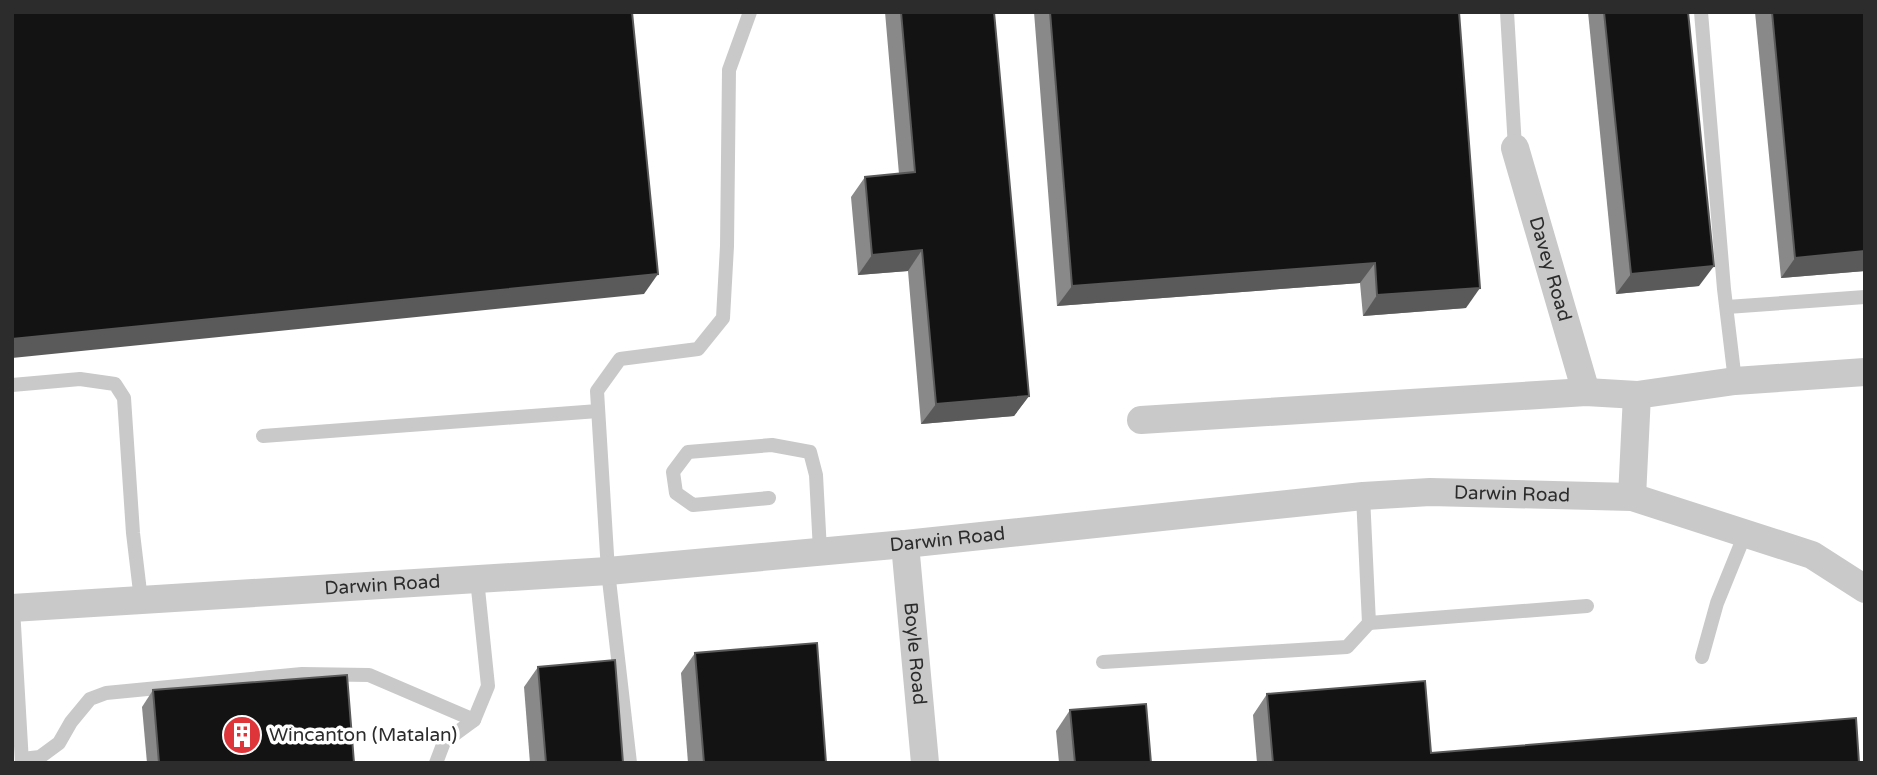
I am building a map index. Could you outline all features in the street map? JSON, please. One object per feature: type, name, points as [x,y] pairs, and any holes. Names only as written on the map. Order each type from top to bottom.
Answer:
[{"type":"street","name":"Davey Road","points":[[1516,148],[1586,392]]},
{"type":"street","points":[[1141,420],[1586,392],[1637,396],[1735,380],[1865,372]]},
{"type":"street","points":[[1632,497],[1637,396]]},
{"type":"street","name":"Darwin Road","points":[[13,608],[608,571],[905,544],[1363,496],[1430,492],[1632,497],[1812,555],[1865,589]]},
{"type":"street","name":"Boyle Road","points":[[905,544],[925,763]]},
{"type":"lane","points":[[630,763],[608,571],[597,391],[620,359],[698,349],[723,318],[727,246],[729,71],[750,12]]},
{"type":"lane","points":[[1507,12],[1516,148]]},
{"type":"lane","points":[[1702,12],[1735,380]]},
{"type":"lane","points":[[1727,307],[1865,296]]},
{"type":"lane","points":[[12,385],[80,379],[115,384],[124,398],[133,533],[141,600]]},
{"type":"lane","points":[[263,436],[598,411]]},
{"type":"lane","points":[[769,498],[692,505],[676,493],[673,472],[688,452],[772,445],[810,452],[816,475],[820,551]]},
{"type":"lane","points":[[1363,496],[1369,623]]},
{"type":"lane","points":[[1702,657],[1717,603],[1745,534]]},
{"type":"lane","points":[[436,763],[444,742],[474,720],[488,686],[477,579]]},
{"type":"lane","points":[[1103,662],[1347,647],[1369,623],[1587,606]]},
{"type":"lane","points":[[13,608],[22,761],[40,757],[59,743],[71,722],[90,699],[106,693],[244,679],[302,674],[369,675],[474,720]]},
{"type":"building","points":[[12,12],[632,12],[658,274],[12,339]]},
{"type":"building","points":[[901,12],[994,12],[1029,396],[936,404],[922,250],[872,255],[865,177],[915,172]]},
{"type":"building","points":[[1050,12],[1459,12],[1480,288],[1377,295],[1375,263],[1072,286]]},
{"type":"building","points":[[1604,12],[1688,12],[1714,266],[1631,274]]},
{"type":"building","points":[[1772,12],[1865,12],[1865,251],[1795,258]]},
{"type":"building","points":[[817,643],[826,763],[704,763],[695,653]]},
{"type":"building","points":[[615,660],[623,763],[546,763],[538,667]]},
{"type":"building","name":"Wincanton (Matalan)","points":[[347,675],[354,763],[159,763],[153,690]]},
{"type":"building","points":[[1425,681],[1431,753],[1856,718],[1859,763],[1273,763],[1267,694]]},
{"type":"building","points":[[1146,704],[1151,763],[1075,763],[1070,710]]},
{"type":"place","name":"Wincanton (Matalan)","points":[[242,735]]}]
